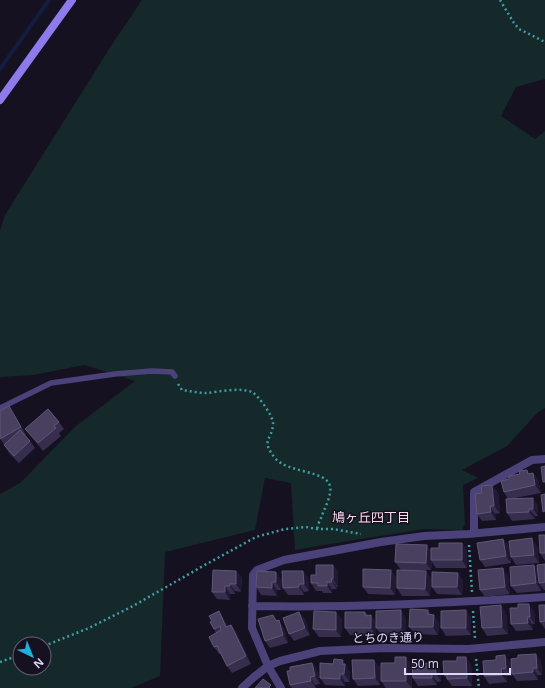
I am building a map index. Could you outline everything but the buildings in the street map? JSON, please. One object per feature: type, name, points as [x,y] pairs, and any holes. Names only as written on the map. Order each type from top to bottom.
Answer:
[{"type":"main road","points":[[0,100],[72,0]]},
{"type":"street","points":[[474,533],[474,492],[532,460],[545,459]]},
{"type":"street","points":[[281,688],[268,666],[252,628],[253,575],[257,570],[284,560],[381,542],[424,536],[545,526]]},
{"type":"street","points":[[252,606],[361,606],[472,602],[545,597]]},
{"type":"street","name":"とちのき通り","points":[[242,688],[254,676],[268,666],[280,661],[320,651],[386,648],[468,649],[545,642]]},
{"type":"lane","points":[[0,408],[51,383],[66,380],[152,372],[172,372],[175,376]]},
{"type":"path","points":[[500,0],[519,29],[545,42]]},
{"type":"path","points":[[180,388],[191,392],[206,393],[231,390],[250,391],[258,396],[273,421],[273,428],[267,442],[269,450],[275,458],[286,466],[317,474],[325,478],[329,484],[330,490],[326,507],[320,518],[317,529]]},
{"type":"path","points":[[52,643],[89,628],[133,606],[256,537],[285,529],[306,527],[333,529],[366,535],[381,542]]},
{"type":"path","points":[[0,662],[12,658]]},
{"type":"green space","points":[[142,0],[545,0],[545,79],[516,87],[501,116],[535,139],[545,131],[545,408],[538,412],[507,446],[462,470],[478,478],[463,485],[465,524],[462,530],[425,529],[295,550],[291,483],[265,478],[255,530],[165,552],[160,676],[131,688],[0,688],[0,494],[20,483],[76,426],[135,381],[85,365],[33,375],[0,377],[0,231],[5,215],[111,46]]},
{"type":"waterway","points":[[0,69],[49,0]]},
{"type":"district","name":"鳩ヶ丘四丁目","points":[[371,517]]}]
